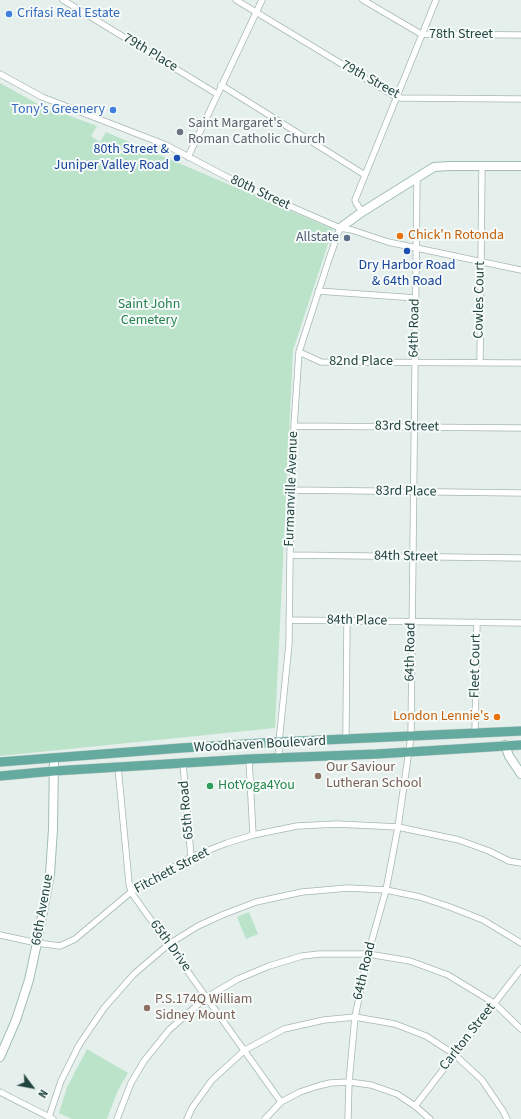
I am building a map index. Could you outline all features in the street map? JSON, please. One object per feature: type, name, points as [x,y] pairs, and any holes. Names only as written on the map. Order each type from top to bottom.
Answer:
[{"type":"main road","name":"Woodhaven Boulevard","points":[[0,762],[279,742],[521,731]]},
{"type":"main road","name":"Woodhaven Boulevard","points":[[0,776],[54,771],[279,757],[409,752],[521,745]]},
{"type":"street","name":"79th Place","points":[[63,0],[217,94]]},
{"type":"street","name":"79th Street","points":[[236,0],[396,97],[521,99]]},
{"type":"street","points":[[188,156],[262,0]]},
{"type":"street","name":"78th Street","points":[[363,0],[421,34],[521,35]]},
{"type":"street","points":[[362,212],[355,200],[436,0]]},
{"type":"street","name":"80th Street","points":[[0,74],[42,97],[166,145],[246,187],[340,228],[352,230],[388,242],[521,270]]},
{"type":"street","points":[[221,85],[365,175]]},
{"type":"street","points":[[340,228],[362,212],[436,166],[521,166]]},
{"type":"street","name":"Cowles Court","points":[[480,363],[482,166]]},
{"type":"street","name":"64th Road","points":[[348,1119],[349,1082],[355,1017],[368,954],[386,890],[398,827],[411,736],[417,178]]},
{"type":"street","name":"Furmanville Avenue","points":[[279,757],[279,742],[289,644],[294,426],[299,352],[328,259],[340,228]]},
{"type":"street","points":[[318,291],[416,298]]},
{"type":"street","name":"82nd Place","points":[[299,352],[321,362],[521,363]]},
{"type":"street","name":"83rd Street","points":[[294,426],[521,428]]},
{"type":"street","name":"83rd Place","points":[[292,490],[521,493]]},
{"type":"street","name":"84th Street","points":[[290,555],[521,558]]},
{"type":"street","name":"84th Place","points":[[289,620],[521,623]]},
{"type":"street","points":[[346,739],[347,621]]},
{"type":"street","name":"Fleet Court","points":[[475,733],[477,622]]},
{"type":"street","points":[[505,746],[509,756],[521,774]]},
{"type":"street","name":"66th Avenue","points":[[0,1057],[16,1020],[28,980],[37,943],[50,874],[54,758]]},
{"type":"street","points":[[249,759],[253,835]]},
{"type":"street","name":"65th Road","points":[[183,763],[190,857]]},
{"type":"street","name":"65th Drive","points":[[118,767],[131,892],[281,1102]]},
{"type":"street","name":"Fitchett Street","points":[[0,935],[60,946],[75,939],[131,892],[190,857],[253,835],[297,826],[338,824],[398,827],[459,840],[489,851],[509,861],[521,863]]},
{"type":"street","points":[[0,1092],[51,1118],[61,1081],[79,1045],[104,1008],[134,974],[169,944],[198,926],[256,902],[310,891],[348,888],[386,890],[420,897],[483,920],[521,944]]},
{"type":"street","points":[[117,1119],[131,1083],[144,1061],[169,1030],[207,997],[238,979],[269,966],[302,956],[320,954],[368,954],[410,962],[448,975],[494,1003],[521,1029]]},
{"type":"street","name":"Carlton Street","points":[[415,1106],[521,969]]},
{"type":"street","points":[[187,1119],[192,1108],[212,1080],[244,1050],[284,1029],[324,1020],[355,1017],[395,1024],[426,1036],[454,1054],[482,1080],[507,1119]]},
{"type":"street","points":[[265,1119],[281,1102],[300,1092],[330,1083],[349,1082],[371,1084],[397,1094],[415,1106],[430,1119]]},
{"type":"green space","name":"Saint John Cemetery","points":[[0,83],[40,105],[97,126],[91,136],[100,142],[106,132],[333,229],[293,350],[275,728],[0,756]]},
{"type":"green space","points":[[249,912],[258,934],[246,939],[237,917]]},
{"type":"green space","points":[[87,1049],[128,1073],[118,1090],[107,1119],[72,1119],[59,1113],[67,1087]]},
{"type":"place","name":"Crifasi Real Estate","points":[[9,14]]},
{"type":"place","name":"Tony’s Greenery","points":[[113,110]]},
{"type":"place","name":"Saint Margaret's Roman Catholic Church","points":[[180,132]]},
{"type":"place","name":"80th Street & Juniper Valley Road","points":[[177,158]]},
{"type":"place","name":"Chick'n Rotonda","points":[[400,236]]},
{"type":"place","name":"Allstate","points":[[347,238]]},
{"type":"place","name":"Dry Harbor Road & 64th Road","points":[[407,251]]},
{"type":"place","name":"London Lennie's","points":[[497,717]]},
{"type":"place","name":"Our Saviour Lutheran School","points":[[318,776]]},
{"type":"place","name":"HotYoga4You","points":[[210,786]]},
{"type":"place","name":"P.S.174Q William Sidney Mount","points":[[147,1008]]}]
